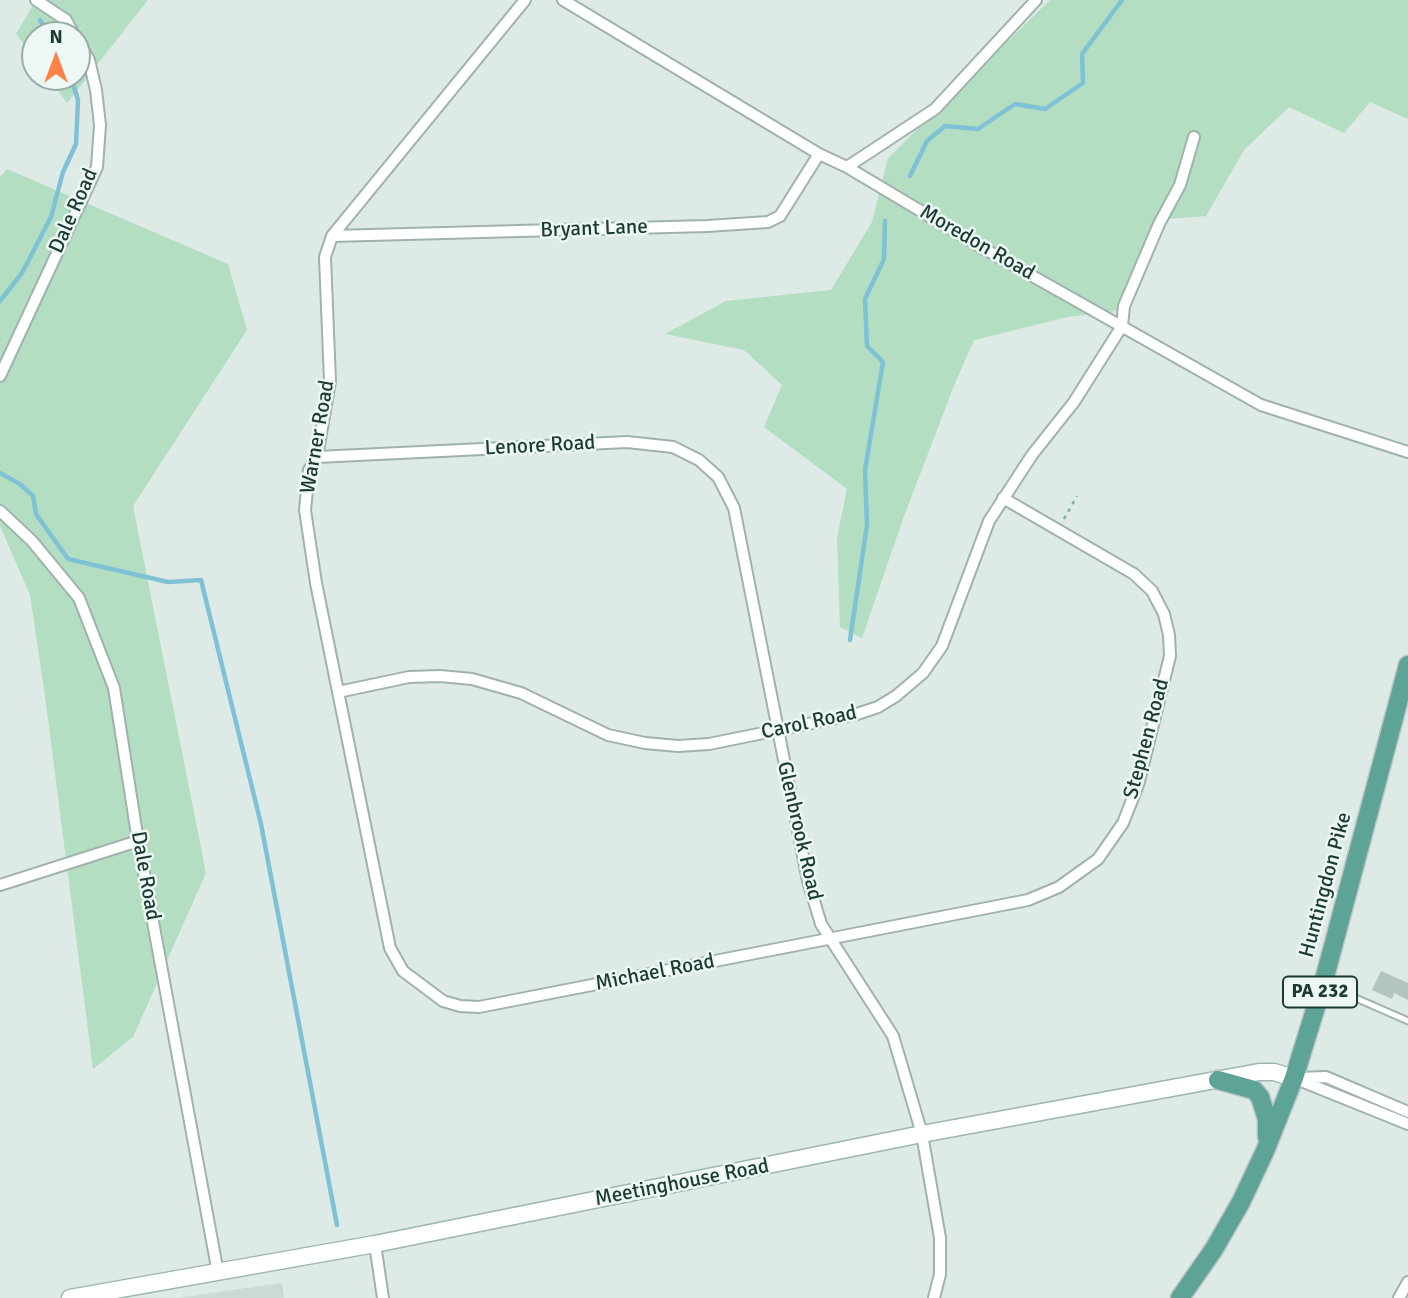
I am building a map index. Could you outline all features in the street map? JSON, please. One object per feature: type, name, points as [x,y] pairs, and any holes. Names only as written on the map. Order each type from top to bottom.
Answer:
[{"type":"main road","name":"Huntingdon Pike","points":[[1180,1298],[1214,1249],[1241,1202],[1294,1078],[1323,984],[1408,665]]},
{"type":"main road","points":[[1218,1080],[1254,1090],[1262,1100],[1267,1119],[1265,1151]]},
{"type":"street","name":"Dale Road","points":[[36,0],[67,21]]},
{"type":"street","name":"Warner Road","points":[[479,1007],[460,1006],[443,1000],[402,971],[390,948],[316,583],[305,510],[309,470],[317,457],[330,380],[325,257],[332,236],[525,0]]},
{"type":"street","name":"Moredon Road","points":[[563,0],[819,154],[847,167],[981,247],[1261,405],[1408,452]]},
{"type":"street","points":[[847,167],[935,109],[1036,0]]},
{"type":"street","name":"Dale Road","points":[[0,376],[97,167],[100,125],[91,69]]},
{"type":"street","name":"Carol Road","points":[[338,692],[409,677],[472,679],[521,693],[608,735],[645,743],[678,746],[709,744],[857,714],[878,707],[896,696],[923,673],[942,646],[989,521],[1032,455],[1074,401],[1122,326],[1124,306],[1159,224],[1180,185],[1194,137]]},
{"type":"street","name":"Bryant Lane","points":[[332,236],[768,222],[780,216],[819,154]]},
{"type":"street","name":"Lenore Road","points":[[317,457],[627,442],[673,447],[699,460],[718,477],[734,508]]},
{"type":"street","name":"Stephen Road","points":[[830,938],[1028,900],[1059,887],[1098,859],[1123,824],[1138,785],[1170,656],[1164,614],[1152,591],[1134,574],[1003,498]]},
{"type":"street","name":"Glenbrook Road","points":[[734,508],[807,881],[821,924],[893,1036],[922,1134],[940,1238],[940,1274],[934,1298]]},
{"type":"street","name":"Dale Road","points":[[0,511],[32,541],[79,598],[114,688],[138,841],[218,1273]]},
{"type":"street","points":[[0,885],[138,841]]},
{"type":"street","name":"Michael Road","points":[[479,1007],[830,938]]},
{"type":"street","name":"Meetinghouse Road","points":[[69,1298],[153,1288],[922,1134],[1218,1080],[1274,1072],[1294,1078]]},
{"type":"street","points":[[1294,1078],[1326,1077],[1408,1112]]},
{"type":"street","points":[[1294,1078],[1408,1124]]},
{"type":"street","points":[[375,1244],[383,1298]]},
{"type":"street","points":[[1399,1298],[1408,1282]]},
{"type":"lane","points":[[1323,984],[1408,1021]]},
{"type":"path","points":[[1062,522],[1077,496]]},
{"type":"shaded area","points":[[282,1283],[284,1298],[177,1298]]},
{"type":"green space","points":[[36,0],[148,0],[91,72],[91,21],[24,21]]},
{"type":"green space","points":[[1050,0],[1408,0],[1408,119],[1370,102],[1344,133],[1289,107],[1244,150],[1206,216],[1155,220],[1116,311],[1068,317],[974,340],[903,519],[862,638],[840,627],[837,538],[847,489],[764,427],[782,385],[744,350],[665,334],[726,301],[831,290],[872,222],[888,158]]},
{"type":"green space","points":[[21,26],[21,41],[16,34]]},
{"type":"green space","points":[[58,91],[76,91],[67,103]]},
{"type":"green space","points":[[7,169],[228,264],[247,330],[133,506],[206,873],[133,1037],[93,1069],[30,595],[0,526],[0,177]]},
{"type":"building","points":[[1381,971],[1408,983],[1408,1000],[1394,993],[1392,999],[1372,990]]},
{"type":"waterway","points":[[910,176],[927,141],[945,126],[978,129],[1015,104],[1045,109],[1083,83],[1082,54],[1122,0]]},
{"type":"waterway","points":[[0,301],[22,273],[51,217],[63,172],[76,144],[78,100],[75,91]]},
{"type":"waterway","points":[[850,640],[867,525],[865,470],[883,362],[867,346],[865,299],[884,259],[885,221]]},
{"type":"waterway","points":[[0,473],[20,484],[33,496],[36,514],[68,559],[168,582],[201,580],[261,824],[337,1225]]}]
